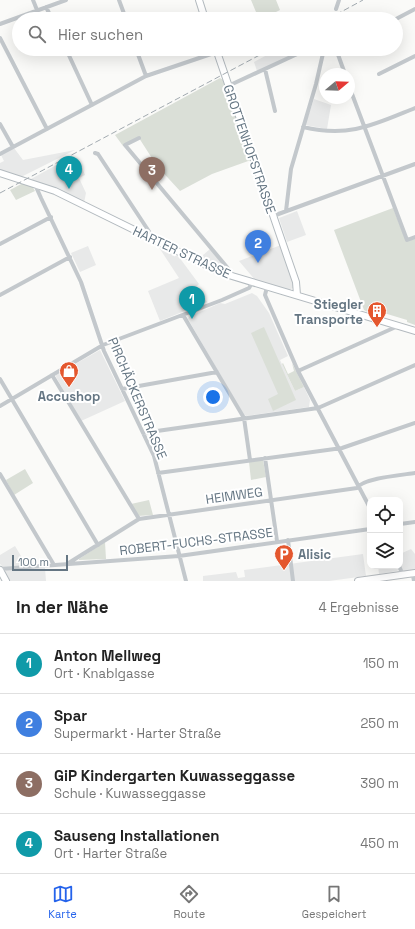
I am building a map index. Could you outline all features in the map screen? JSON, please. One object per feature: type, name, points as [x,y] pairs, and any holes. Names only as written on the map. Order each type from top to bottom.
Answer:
[{"type":"main road","points":[[199,0],[203,12]]},
{"type":"main road","name":"GROTTENHOFSTRASSE","points":[[218,56],[296,282],[297,294]]},
{"type":"main road","name":"HARTER STRASSE","points":[[0,172],[38,185],[75,201],[200,264],[233,277],[297,294],[415,331]]},
{"type":"main road","points":[[0,570],[6,581]]},
{"type":"main road","points":[[362,581],[414,573]]},
{"type":"street","points":[[32,0],[37,10]]},
{"type":"street","points":[[119,0],[123,12]]},
{"type":"street","points":[[336,9],[339,0]]},
{"type":"street","points":[[32,12],[63,1]]},
{"type":"street","points":[[46,7],[48,12]]},
{"type":"street","points":[[403,15],[415,9]]},
{"type":"street","points":[[0,24],[12,19]]},
{"type":"street","points":[[0,38],[47,129]]},
{"type":"street","points":[[69,56],[92,105]]},
{"type":"street","points":[[139,56],[146,76]]},
{"type":"street","points":[[0,154],[146,76],[202,56]]},
{"type":"street","points":[[228,86],[293,56]]},
{"type":"street","points":[[286,211],[291,169],[322,56]]},
{"type":"street","points":[[339,56],[343,68]]},
{"type":"street","points":[[379,74],[415,56]]},
{"type":"street","points":[[265,69],[275,111]]},
{"type":"street","points":[[355,103],[407,240],[415,237]]},
{"type":"street","points":[[303,127],[322,131],[342,132],[364,128],[415,108]]},
{"type":"street","points":[[0,124],[13,147]]},
{"type":"street","points":[[139,138],[125,145],[231,272],[233,277]]},
{"type":"street","points":[[95,153],[98,154],[150,233],[151,238]]},
{"type":"street","points":[[273,216],[415,164]]},
{"type":"street","name":"PIRCHÄCKERSTRASSE","points":[[38,185],[38,191],[70,257],[87,297],[103,345],[154,456],[186,581]]},
{"type":"street","points":[[0,244],[51,217]]},
{"type":"street","points":[[0,295],[70,257]]},
{"type":"street","points":[[0,406],[103,345],[249,288],[252,283]]},
{"type":"street","points":[[267,287],[264,295],[298,371],[367,502]]},
{"type":"street","points":[[183,315],[244,418],[250,460]]},
{"type":"street","points":[[298,371],[399,326]]},
{"type":"street","points":[[143,433],[318,408],[415,365]]},
{"type":"street","points":[[122,389],[216,372]]},
{"type":"street","points":[[52,375],[138,519]]},
{"type":"street","points":[[0,379],[98,545]]},
{"type":"street","points":[[158,473],[339,447],[415,423]]},
{"type":"street","points":[[265,458],[277,542]]},
{"type":"street","name":"HEIMWEG","points":[[67,564],[138,519],[356,488],[359,485],[374,480],[415,473]]},
{"type":"street","points":[[0,474],[54,565]]},
{"type":"street","points":[[403,524],[415,522]]},
{"type":"street","name":"ROBERT-FUCHS-STRASSE","points":[[0,570],[180,556],[367,529]]},
{"type":"street","points":[[288,540],[293,581]]},
{"type":"street","points":[[400,569],[403,574]]},
{"type":"street","points":[[414,573],[414,581]]},
{"type":"shaded area","points":[[251,0],[276,0],[280,10],[276,12],[256,12]]},
{"type":"shaded area","points":[[265,56],[290,56],[257,71],[254,62]]},
{"type":"shaded area","points":[[220,78],[223,80],[251,160],[212,174],[180,191],[157,166],[139,138],[123,146],[115,135]]},
{"type":"shaded area","points":[[314,99],[319,101],[319,104],[331,105],[327,129],[305,125]]},
{"type":"shaded area","points":[[14,148],[23,160],[75,150],[17,179],[0,175],[0,163],[4,161],[1,155]]},
{"type":"shaded area","points":[[60,163],[65,171],[81,165],[85,175],[79,178],[86,193],[84,203],[31,179]]},
{"type":"shaded area","points":[[23,183],[32,186],[35,191],[16,200],[10,190]]},
{"type":"shaded area","points":[[393,208],[406,241],[415,239],[415,325],[407,322],[407,320],[374,310],[369,313],[364,310],[334,230]]},
{"type":"shaded area","points":[[297,211],[306,235],[287,242],[279,218]]},
{"type":"shaded area","points":[[281,245],[293,283],[293,288],[289,290],[256,281],[239,261]]},
{"type":"shaded area","points":[[88,246],[96,265],[80,272],[71,253]]},
{"type":"shaded area","points":[[158,246],[179,257],[199,284],[196,287],[207,302],[160,321],[148,291],[179,278]]},
{"type":"shaded area","points":[[210,249],[224,265],[223,270],[201,260],[202,256]]},
{"type":"shaded area","points":[[252,293],[257,296],[269,313],[288,356],[280,360],[295,391],[304,387],[310,400],[309,407],[246,416],[243,414],[188,319],[189,317],[220,303],[225,304]]},
{"type":"shaded area","points":[[264,327],[296,400],[273,411],[268,399],[278,394],[251,333]]},
{"type":"shaded area","points":[[100,350],[125,401],[81,421],[56,375]]},
{"type":"shaded area","points":[[283,363],[288,374],[294,371],[292,363],[304,387],[295,391],[282,364]]},
{"type":"shaded area","points":[[263,460],[266,477],[251,480],[249,462]]},
{"type":"shaded area","points":[[25,469],[33,483],[14,495],[6,480]]},
{"type":"shaded area","points":[[149,500],[153,515],[138,516],[131,504]]},
{"type":"shaded area","points":[[105,542],[106,559],[79,560],[79,559]]},
{"type":"shaded area","points":[[15,546],[27,566],[3,567],[0,564],[0,555]]},
{"type":"shaded area","points":[[411,549],[415,554],[415,581],[412,581],[411,578],[398,570],[379,574],[378,569],[403,569],[403,553]]},
{"type":"shaded area","points":[[363,554],[366,576],[329,581],[203,581],[203,576],[236,572],[238,578],[245,577],[244,570]]},
{"type":"shaded area","points":[[45,568],[46,581],[10,581],[4,573],[6,570]]},
{"type":"railway","points":[[341,12],[363,0]]},
{"type":"railway","points":[[0,193],[258,56]]},
{"type":"place","name":"Sauseng Installationen","points":[[69,189]]},
{"type":"place","name":"GiP Kindergarten Kuwasseggasse","points":[[152,190]]},
{"type":"place","name":"Spar","points":[[258,263]]},
{"type":"place","name":"Anton Mellweg","points":[[192,319]]},
{"type":"place","name":"Stiegler Transporte","points":[[377,328]]},
{"type":"place","name":"Accushop","points":[[69,388]]},
{"type":"place","name":"Alisic","points":[[284,571]]}]
